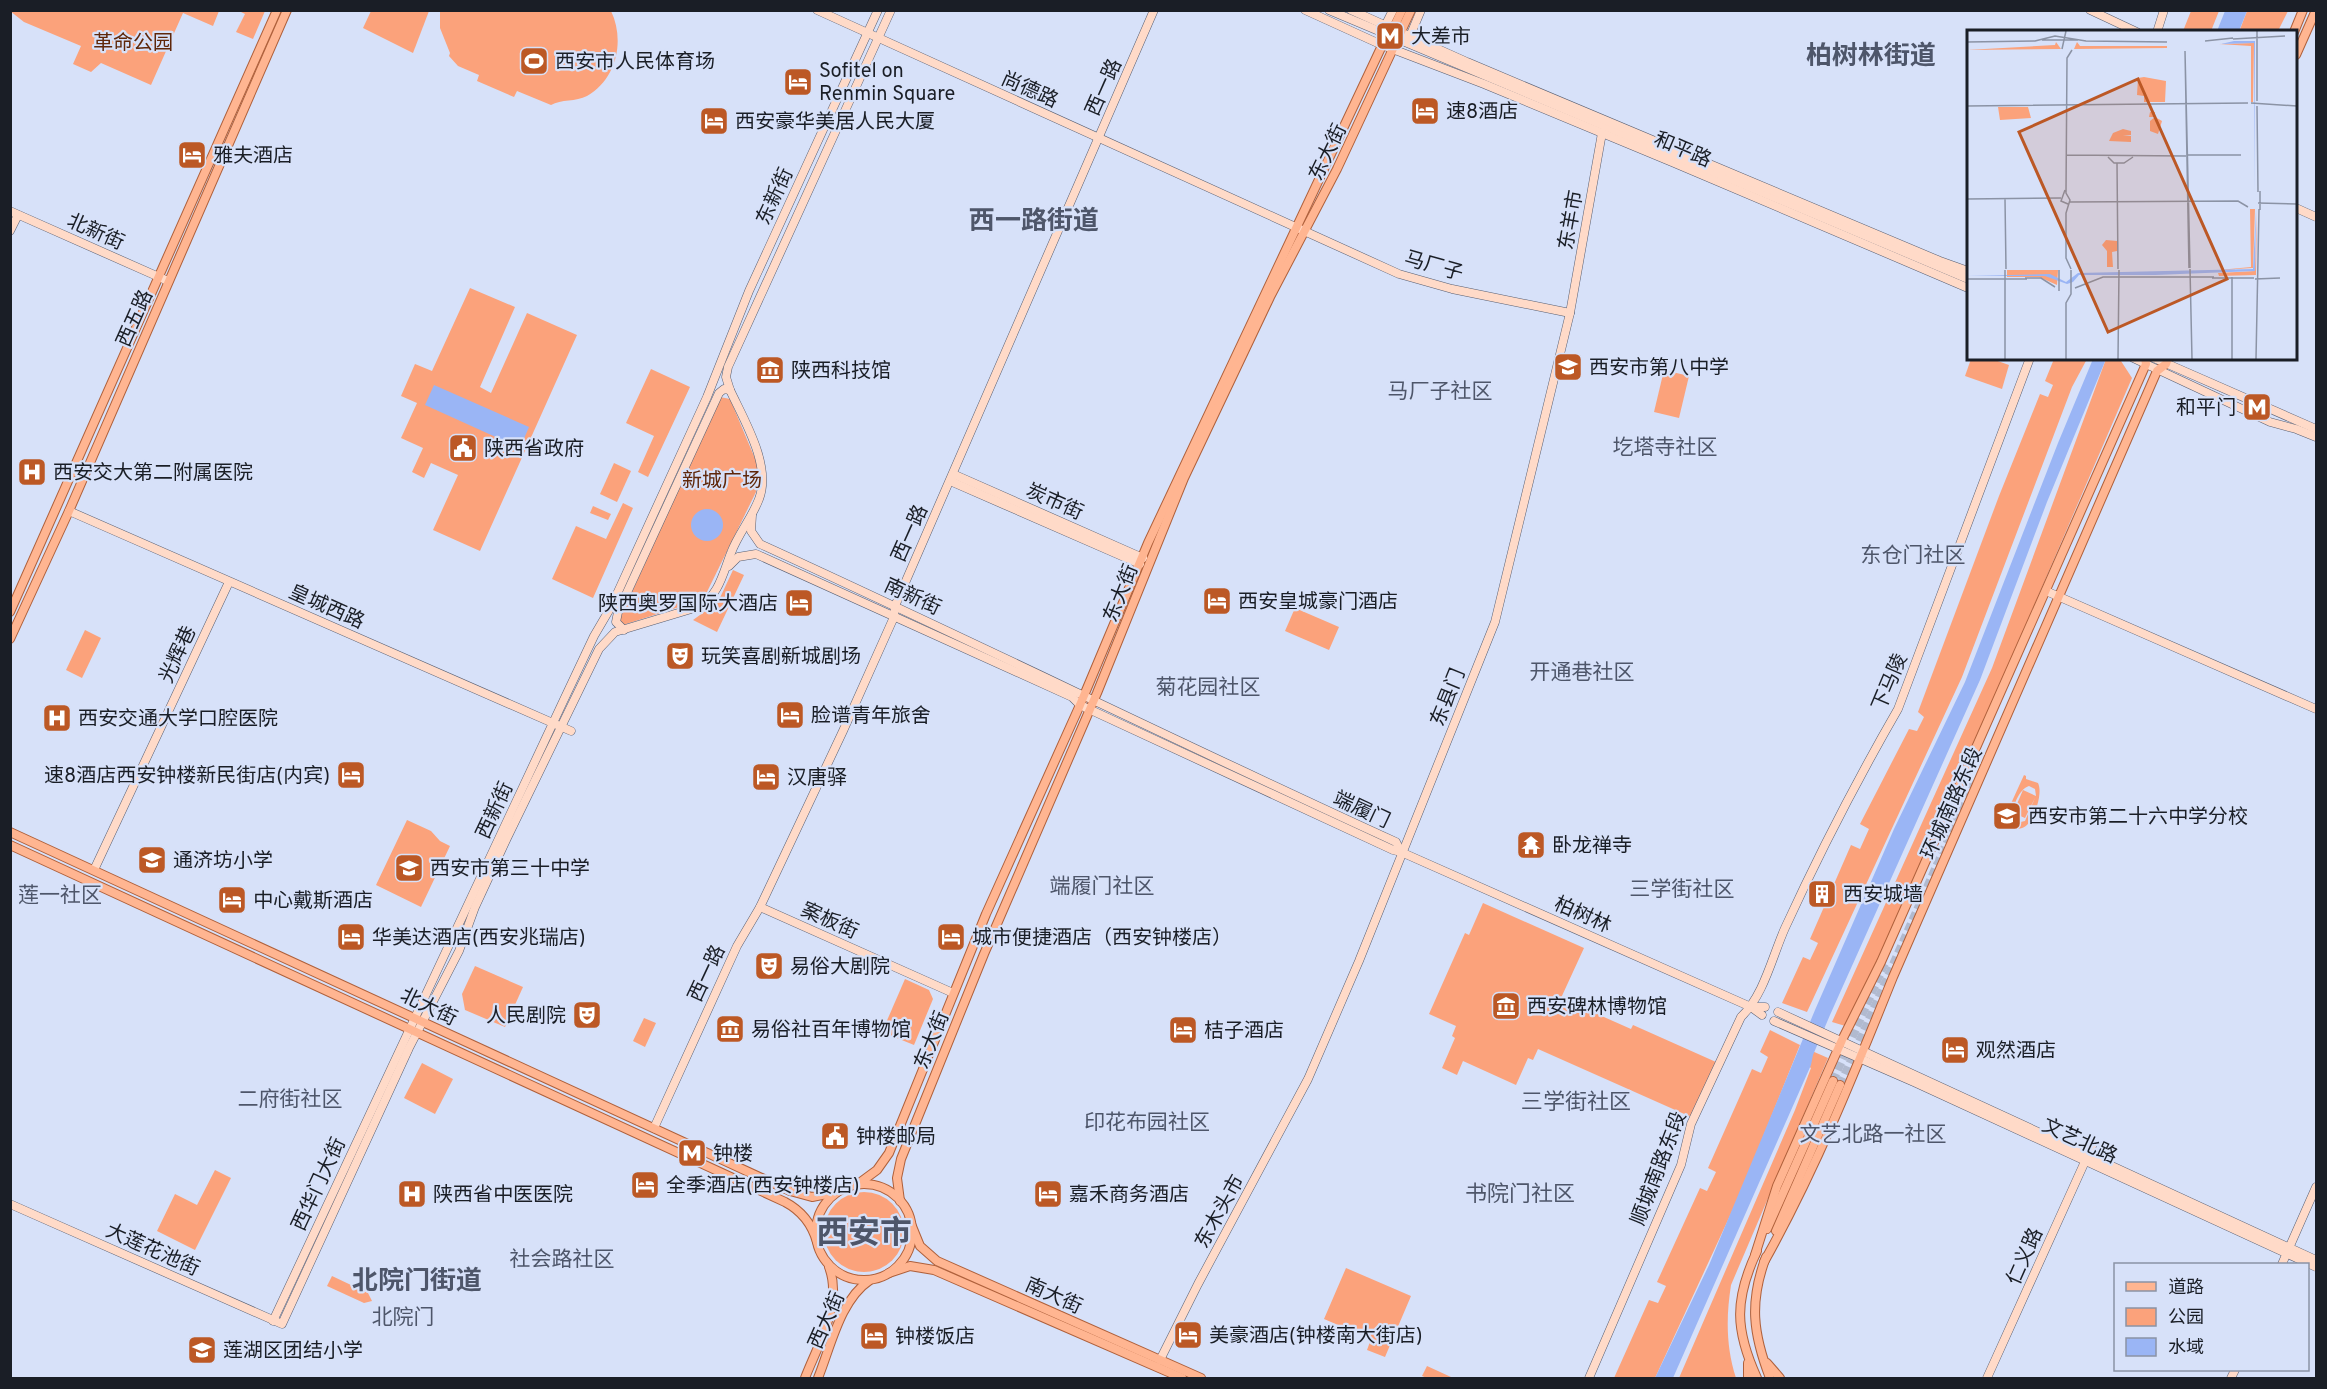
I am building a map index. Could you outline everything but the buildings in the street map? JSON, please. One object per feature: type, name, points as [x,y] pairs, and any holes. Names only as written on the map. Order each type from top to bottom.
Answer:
[{"type":"main road","name":"西五路","points":[[10,612],[277,10]]},
{"type":"main road","name":"西五路","points":[[10,639],[69,511],[287,10]]},
{"type":"main road","name":"东大街","points":[[858,1184],[877,1170],[889,1153],[953,993],[1179,475],[1300,229],[1337,169],[1394,49],[1395,34],[1402,10]]},
{"type":"main road","name":"东大街","points":[[900,1201],[897,1184],[901,1158],[984,954],[1090,710],[1184,478],[1270,297],[1380,44],[1395,34],[1411,10]]},
{"type":"main road","points":[[2295,30],[2303,10]]},
{"type":"main road","points":[[2297,51],[2316,10]]},
{"type":"main road","name":"环城南路东段","points":[[1755,1255],[1777,1186],[1840,1045],[1881,962],[2046,591],[2145,361]]},
{"type":"main road","points":[[2157,370],[2167,361]]},
{"type":"main road","name":"环城南路东段","points":[[1764,1262],[1793,1209],[1861,1055],[2157,370]]},
{"type":"main road","name":"北大街","points":[[10,832],[796,1193],[818,1197],[837,1192]]},
{"type":"main road","name":"北大街","points":[[10,845],[785,1202],[805,1218],[817,1242]]},
{"type":"main road","name":"环城南路东段","points":[[1757,1378],[1747,1356],[1740,1329],[1740,1302],[1746,1276],[1837,1083],[1757,1284],[1754,1303],[1758,1343],[1770,1378]]},
{"type":"main road","points":[[858,1184],[879,1186],[900,1201],[911,1224],[911,1238],[900,1264],[889,1273],[870,1280],[851,1279],[834,1270],[827,1263],[817,1242],[816,1228],[819,1214],[826,1202],[837,1192],[858,1184]]},
{"type":"main road","name":"南大街","points":[[911,1224],[920,1246],[938,1261],[1201,1378]]},
{"type":"main road","name":"西大街","points":[[805,1378],[832,1304],[833,1285],[827,1263]]},
{"type":"main road","name":"南大街","points":[[889,1273],[910,1266],[934,1270],[1182,1378]]},
{"type":"main road","name":"西大街","points":[[818,1378],[847,1303],[859,1288],[870,1280]]},
{"type":"main road","points":[[1747,1356],[1748,1378]]},
{"type":"main road","points":[[1762,1357],[1780,1378]]},
{"type":"street","name":"尚德路","points":[[817,10],[1300,229]]},
{"type":"street","name":"东新街","points":[[615,609],[711,399],[718,372],[748,291],[879,10]]},
{"type":"street","name":"东新街","points":[[730,390],[726,377],[728,367],[891,10]]},
{"type":"street","name":"西一路","points":[[654,1128],[737,946],[760,907],[894,617],[895,606],[1154,10]]},
{"type":"street","name":"和平路","points":[[1305,10],[1380,44],[1602,133],[1967,288]]},
{"type":"street","points":[[1329,10],[1395,34],[1967,271]]},
{"type":"street","points":[[1351,10],[1395,34]]},
{"type":"street","points":[[1393,10],[1395,34],[1403,53]]},
{"type":"street","points":[[1395,34],[1421,10]]},
{"type":"street","points":[[2090,10],[2133,30]]},
{"type":"street","points":[[2158,30],[2164,10]]},
{"type":"street","name":"和平路","points":[[1395,34],[1967,279]]},
{"type":"street","name":"东羊市","points":[[1570,313],[1602,133]]},
{"type":"street","points":[[2297,209],[2316,217]]},
{"type":"street","name":"北新街","points":[[14,213],[168,281]]},
{"type":"street","points":[[10,231],[14,213]]},
{"type":"street","name":"马厂子","points":[[1300,229],[1399,274],[1452,288],[1570,313]]},
{"type":"street","name":"东县门","points":[[1308,1079],[1359,961],[1498,614],[1570,313]]},
{"type":"street","name":"下马陵","points":[[1751,1007],[1784,930],[1822,852],[1873,752],[1898,710],[2029,360]]},
{"type":"street","points":[[2145,361],[2157,370],[2270,422],[2316,437]]},
{"type":"street","points":[[2167,361],[2316,429]]},
{"type":"street","points":[[711,399],[722,390],[730,390]]},
{"type":"street","name":"西新街","points":[[413,1031],[414,1017],[557,724],[604,641],[615,632],[706,603],[715,594],[728,567],[731,553],[753,513],[762,490],[762,464],[730,390]]},
{"type":"street","name":"炭市街","points":[[952,477],[1142,561]]},
{"type":"street","name":"皇城西路","points":[[69,511],[571,731]]},
{"type":"street","name":"南新街","points":[[753,513],[751,531],[760,544],[1083,695]]},
{"type":"street","name":"南新街","points":[[728,567],[738,557],[756,554],[1072,698],[1080,705]]},
{"type":"street","name":"光辉巷","points":[[94,870],[229,582]]},
{"type":"street","points":[[2046,591],[2316,709]]},
{"type":"street","points":[[615,609],[616,622],[624,630]]},
{"type":"street","name":"西新街","points":[[413,1031],[423,1022],[459,951],[475,907],[594,636],[615,609]]},
{"type":"street","name":"端履门","points":[[1083,695],[1396,842],[1401,852]]},
{"type":"street","name":"端履门","points":[[1080,705],[1401,852]]},
{"type":"street","name":"柏树林","points":[[1401,852],[1763,1011]]},
{"type":"street","name":"案板街","points":[[760,907],[953,993]]},
{"type":"street","name":"顺城南路东段","points":[[1589,1378],[1681,1165],[1691,1124],[1741,1017],[1751,1007]]},
{"type":"street","name":"文艺北路","points":[[1840,1045],[1829,1045],[1791,1028],[1776,1016],[1795,1019],[1832,1036],[1840,1045],[2086,1158],[2285,1257],[2304,1263]]},
{"type":"street","name":"西华门大街","points":[[273,1321],[413,1031]]},
{"type":"street","name":"西华门大街","points":[[282,1324],[413,1031]]},
{"type":"street","name":"东木头市","points":[[1160,1360],[1308,1079]]},
{"type":"street","name":"仁义路","points":[[1987,1378],[2091,1146]]},
{"type":"street","points":[[2285,1257],[2316,1187]]},
{"type":"street","name":"大莲花池街","points":[[10,1204],[282,1324]]},
{"type":"street","name":"文艺北路","points":[[2285,1257],[2316,1260]]},
{"type":"green space","name":"革命公园","points":[[10,11],[219,11],[213,26],[183,13],[151,85],[101,63],[91,72],[73,64],[81,46],[24,22]]},
{"type":"green space","points":[[239,11],[265,11],[253,39],[236,32],[245,14]]},
{"type":"green space","points":[[371,11],[429,11],[413,53],[363,28]]},
{"type":"green space","name":"西安市人民体育场","points":[[440,11],[611,11],[617,34],[616,58],[605,80],[597,89],[583,98],[551,105],[517,91],[514,97],[477,81],[479,75],[458,66],[449,56],[450,53],[440,28]]},
{"type":"green space","points":[[2191,11],[2219,11],[2211,30],[2183,30]]},
{"type":"green space","points":[[2247,11],[2288,11],[2278,30],[2240,30]]},
{"type":"green space","points":[[470,288],[515,307],[480,387],[491,393],[527,313],[577,335],[480,551],[433,530],[458,475],[431,463],[424,478],[412,472],[423,448],[401,438],[417,403],[401,396],[415,364],[432,371]]},
{"type":"green space","points":[[1971,360],[1995,360],[2009,365],[2002,389],[1965,376]]},
{"type":"green space","points":[[2054,360],[2086,360],[2072,387],[1962,677],[1807,1012],[1782,1003],[1803,957],[1810,960],[1818,943],[1810,939],[1851,845],[1860,849],[1869,829],[1860,824],[1909,729],[1917,731],[1924,717],[1918,712],[1999,496],[2040,394],[2048,397],[2053,385],[2045,381]]},
{"type":"green space","points":[[2106,360],[2121,361],[2132,378],[1852,1028],[1832,1022],[1992,668]]},
{"type":"green space","points":[[651,369],[690,387],[648,477],[638,472],[654,436],[626,423]]},
{"type":"green space","points":[[1664,370],[1689,376],[1679,418],[1654,412]]},
{"type":"green space","name":"新城广场","points":[[720,397],[730,399],[759,468],[759,483],[756,492],[705,596],[698,601],[623,625],[618,623]]},
{"type":"green space","points":[[614,463],[631,471],[617,502],[600,494]]},
{"type":"green space","points":[[623,503],[633,508],[593,598],[552,579],[576,526],[606,539]]},
{"type":"green space","points":[[593,506],[611,514],[608,520],[590,513]]},
{"type":"green space","points":[[733,570],[744,575],[717,632],[693,620],[718,602]]},
{"type":"green space","points":[[1295,608],[1339,627],[1329,650],[1285,631]]},
{"type":"green space","points":[[85,630],[101,638],[82,678],[66,670]]},
{"type":"green space","points":[[2024,775],[2026,779],[2038,783],[2040,793],[2033,816],[2027,825],[2013,829],[2003,821]],"holes":[[[2029,786],[2035,789],[2036,796],[2023,790]],[[2023,790],[2013,813],[2025,818],[2035,798],[2025,821],[2016,823],[2012,818],[2012,814],[2015,804]]]},
{"type":"green space","points":[[407,820],[431,831],[440,841],[450,846],[421,907],[376,885]]},
{"type":"green space","name":"西安碑林博物馆","points":[[1483,903],[1584,948],[1561,998],[1631,1029],[1633,1025],[1716,1062],[1691,1117],[1538,1049],[1533,1060],[1528,1058],[1516,1085],[1463,1061],[1457,1075],[1442,1068],[1455,1038],[1452,1036],[1456,1026],[1429,1014],[1465,933],[1469,935]]},
{"type":"green space","points":[[475,966],[523,987],[505,1027],[465,1010],[462,994]]},
{"type":"green space","points":[[905,979],[929,990],[933,999],[914,1045],[882,1032]]},
{"type":"green space","points":[[644,1018],[656,1023],[645,1047],[633,1041]]},
{"type":"green space","points":[[1770,1030],[1800,1045],[1740,1194],[1655,1378],[1614,1378],[1649,1300],[1658,1303],[1666,1286],[1657,1282],[1700,1188],[1707,1191],[1716,1172],[1708,1168],[1752,1069],[1761,1073],[1768,1057],[1760,1052]]},
{"type":"green space","points":[[1812,1051],[1828,1058],[1731,1285],[1728,1332],[1730,1355],[1736,1378],[1679,1378],[1795,1110],[1811,1068],[1808,1066]]},
{"type":"green space","points":[[422,1063],[453,1079],[435,1114],[404,1098]]},
{"type":"green space","points":[[215,1170],[231,1178],[195,1250],[157,1231],[175,1194],[197,1205]]},
{"type":"green space","points":[[864,1192],[879,1195],[892,1204],[901,1217],[904,1232],[901,1247],[892,1260],[879,1269],[864,1272],[849,1269],[836,1260],[827,1247],[824,1232],[827,1217],[836,1204],[849,1195]]},
{"type":"green space","points":[[1346,1268],[1411,1296],[1385,1357],[1367,1350],[1371,1339],[1324,1319]]},
{"type":"green space","points":[[332,1276],[368,1293],[372,1301],[364,1303],[327,1286]]},
{"type":"green space","points":[[1427,1366],[1451,1377],[1451,1378],[1422,1376]]},
{"type":"water","points":[[2225,11],[2247,11],[2239,30],[2217,30]]},
{"type":"water","points":[[2093,360],[2106,360],[2047,502],[1980,680],[1830,1015],[1811,1065],[1673,1378],[1655,1378],[1709,1265],[1815,1010],[1894,829],[1965,682]]},
{"type":"water","points":[[434,385],[529,427],[520,448],[425,405]]},
{"type":"water","points":[[707,509],[718,514],[723,525],[718,536],[707,541],[696,536],[691,525],[696,514]]},
{"type":"tunnel","points":[[1840,1085],[1975,778]]},
{"type":"tunnel","points":[[1833,1081],[1886,961]]},
{"type":"place","name":"大差市","points":[[1390,36]]},
{"type":"place","name":"西安市人民体育场","points":[[534,61]]},
{"type":"place","name":"Sofitel on Renmin Square","points":[[798,82]]},
{"type":"place","name":"速8酒店","points":[[1425,111]]},
{"type":"place","name":"西安豪华美居人民大厦","points":[[714,121]]},
{"type":"place","name":"雅夫酒店","points":[[192,155]]},
{"type":"place","name":"西安市第八中学","points":[[1568,367]]},
{"type":"place","name":"陕西科技馆","points":[[770,370]]},
{"type":"place","name":"和平门","points":[[2257,407]]},
{"type":"place","name":"陕西省政府","points":[[463,448]]},
{"type":"place","name":"西安交大第二附属医院","points":[[32,472]]},
{"type":"place","name":"西安皇城豪门酒店","points":[[1217,601]]},
{"type":"place","name":"陕西奥罗国际大酒店","points":[[799,603]]},
{"type":"place","name":"玩笑喜剧·新城剧场","points":[[680,656]]},
{"type":"place","name":"脸谱青年旅舍","points":[[790,715]]},
{"type":"place","name":"西安交通大学口腔医院","points":[[57,718]]},
{"type":"place","name":"速8酒店西安钟楼新民街店(内宾)","points":[[351,775]]},
{"type":"place","name":"汉唐驿","points":[[766,777]]},
{"type":"place","name":"西安市第二十六中学分校","points":[[2007,816]]},
{"type":"place","name":"卧龙禅寺","points":[[1531,845]]},
{"type":"place","name":"通济坊小学","points":[[152,860]]},
{"type":"place","name":"西安市第三十中学","points":[[409,868]]},
{"type":"place","name":"西安城墙","points":[[1822,894]]},
{"type":"place","name":"中心戴斯酒店","points":[[232,900]]},
{"type":"place","name":"华美达酒店(西安兆瑞店)","points":[[351,937]]},
{"type":"place","name":"城市便捷酒店（西安钟楼店）","points":[[951,937]]},
{"type":"place","name":"易俗大剧院","points":[[769,966]]},
{"type":"place","name":"西安碑林博物馆","points":[[1506,1006]]},
{"type":"place","name":"人民剧院","points":[[587,1015]]},
{"type":"place","name":"易俗社百年博物馆","points":[[730,1029]]},
{"type":"place","name":"桔子酒店","points":[[1183,1030]]},
{"type":"place","name":"观然酒店","points":[[1955,1050]]},
{"type":"place","name":"钟楼邮局","points":[[835,1136]]},
{"type":"place","name":"钟楼","points":[[692,1153]]},
{"type":"place","name":"全季酒店(西安钟楼店)","points":[[645,1185]]},
{"type":"place","name":"陕西省中医医院","points":[[412,1194]]},
{"type":"place","name":"嘉禾商务酒店","points":[[1048,1194]]},
{"type":"place","name":"美豪酒店(钟楼南大街店)","points":[[1188,1335]]},
{"type":"place","name":"钟楼饭店","points":[[874,1336]]},
{"type":"place","name":"莲湖区团结小学","points":[[202,1350]]},
{"type":"district","name":"柏树林街道","points":[[1871,55]]},
{"type":"district","name":"西一路街道","points":[[1034,220]]},
{"type":"district","name":"马厂子社区","points":[[1440,391]]},
{"type":"district","name":"圪塔寺社区","points":[[1665,447]]},
{"type":"district","name":"东仓门社区","points":[[1913,555]]},
{"type":"district","name":"开通巷社区","points":[[1582,672]]},
{"type":"district","name":"菊花园社区","points":[[1208,687]]},
{"type":"district","name":"端履门社区","points":[[1102,886]]},
{"type":"district","name":"三学街社区","points":[[1682,889]]},
{"type":"district","name":"莲一社区","points":[[60,895]]},
{"type":"district","name":"二府街社区","points":[[290,1099]]},
{"type":"district","name":"三学街社区","points":[[1576,1101]]},
{"type":"district","name":"印花布园社区","points":[[1147,1122]]},
{"type":"district","name":"文艺北路一社区","points":[[1873,1134]]},
{"type":"district","name":"书院门社区","points":[[1520,1193]]},
{"type":"district","name":"西安市","points":[[864,1232]]},
{"type":"district","name":"社会路社区","points":[[562,1259]]},
{"type":"district","name":"北院门街道","points":[[417,1280]]},
{"type":"district","name":"北院门","points":[[403,1317]]}]
